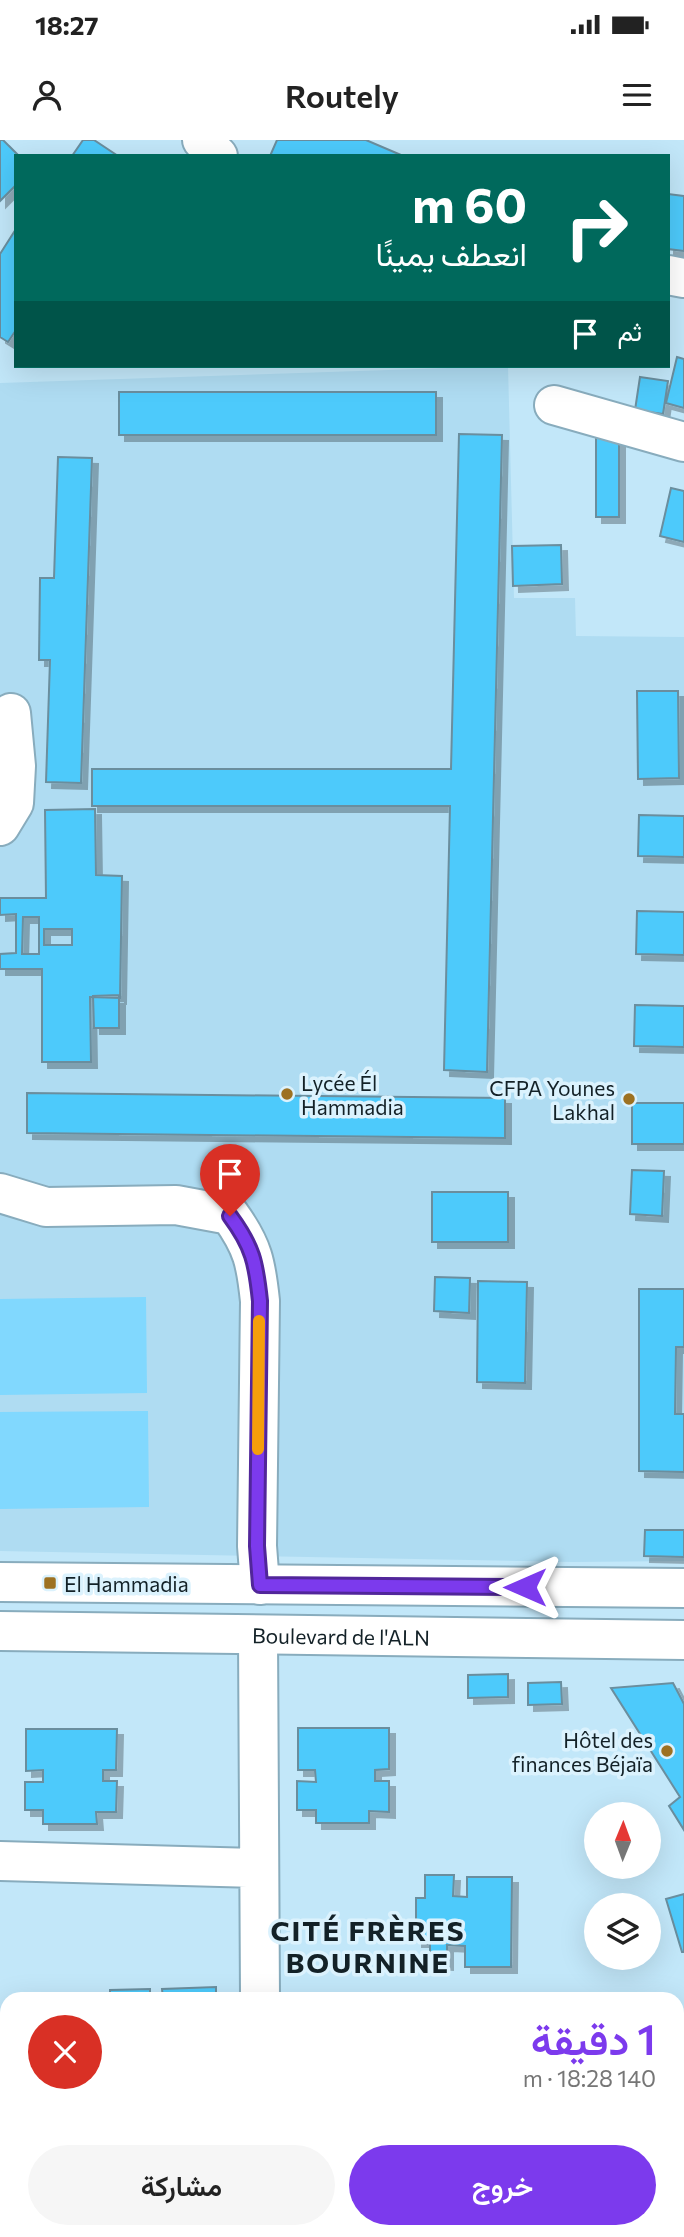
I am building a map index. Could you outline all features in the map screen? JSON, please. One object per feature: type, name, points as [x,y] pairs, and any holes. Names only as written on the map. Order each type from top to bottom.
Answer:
[{"type":"main road","points":[[202,140],[216,154]]},
{"type":"main road","points":[[554,405],[684,442]]},
{"type":"main road","points":[[0,826],[14,803],[16,766],[11,713]]},
{"type":"main road","points":[[0,1193],[46,1207],[176,1205],[230,1216],[245,1235],[256,1263],[260,1301],[257,1546],[260,1585]]},
{"type":"main road","points":[[0,1582],[684,1588]]},
{"type":"main road","name":"Boulevard de l'ALN","points":[[0,1631],[684,1640]]},
{"type":"main road","points":[[258,1636],[260,1992]]},
{"type":"main road","points":[[0,1861],[259,1868]]},
{"type":"shaded area","name":"Lycée Él Hammadia","points":[[508,368],[514,598],[575,598],[576,636],[684,637],[684,1561],[573,1562],[0,1551],[0,383]]},
{"type":"shaded area","points":[[146,1297],[147,1393],[0,1395],[0,1299]]},
{"type":"shaded area","points":[[148,1411],[149,1507],[0,1509],[0,1412]]},
{"type":"building","points":[[0,140],[3,140],[17,154],[14,154],[14,187],[0,201]]},
{"type":"building","points":[[83,140],[94,140],[115,154],[73,154]]},
{"type":"building","points":[[277,140],[366,140],[399,154],[271,154]]},
{"type":"building","points":[[670,194],[684,196],[684,251],[670,249]]},
{"type":"building","points":[[14,232],[14,333],[8,342],[0,337],[0,254]]},
{"type":"building","points":[[677,357],[684,359],[684,408],[666,403]]},
{"type":"building","points":[[640,377],[668,381],[663,414],[635,410]]},
{"type":"building","points":[[119,392],[436,392],[436,435],[119,435]]},
{"type":"building","points":[[459,434],[502,435],[487,1072],[444,1070],[450,806],[92,806],[92,769],[451,769]]},
{"type":"building","points":[[596,436],[619,436],[619,517],[596,517]]},
{"type":"building","points":[[58,457],[92,458],[81,783],[46,782],[50,660],[39,660],[40,578],[54,578]]},
{"type":"building","points":[[671,488],[684,491],[684,542],[660,536]]},
{"type":"building","points":[[561,545],[562,584],[513,586],[512,546]]},
{"type":"building","points":[[637,691],[678,691],[679,778],[638,779]]},
{"type":"building","points":[[95,809],[96,875],[122,876],[120,998],[90,997],[91,1062],[42,1062],[42,969],[0,969],[0,954],[16,953],[16,914],[0,915],[0,898],[46,898],[45,810]],"holes":[[[23,917],[39,917],[39,954],[22,954]],[[44,929],[72,929],[72,945],[44,945]]]},
{"type":"building","points":[[639,815],[684,816],[684,857],[638,856]]},
{"type":"building","points":[[637,911],[684,912],[684,955],[636,954]]},
{"type":"building","points":[[119,995],[119,1028],[94,1028],[93,996]]},
{"type":"building","points":[[635,1005],[684,1006],[684,1047],[634,1046]]},
{"type":"building","points":[[27,1093],[505,1098],[505,1138],[27,1133]]},
{"type":"building","points":[[632,1103],[684,1103],[684,1144],[632,1144]]},
{"type":"building","points":[[632,1170],[664,1171],[662,1216],[630,1214]]},
{"type":"building","points":[[432,1192],[508,1192],[508,1242],[432,1242]]},
{"type":"building","points":[[435,1277],[470,1278],[469,1313],[434,1311]]},
{"type":"building","points":[[478,1281],[527,1282],[525,1383],[477,1382]]},
{"type":"building","points":[[639,1289],[684,1289],[684,1347],[676,1347],[675,1414],[684,1414],[684,1472],[639,1471]]},
{"type":"building","points":[[645,1530],[684,1530],[684,1557],[644,1556]]},
{"type":"building","points":[[508,1674],[508,1697],[468,1698],[468,1675]]},
{"type":"building","points":[[561,1682],[562,1704],[528,1705],[528,1683]]},
{"type":"building","name":"Hôtel des finances Béjaïa","points":[[673,1683],[684,1704],[684,1830],[669,1806],[680,1797],[611,1688]]},
{"type":"building","points":[[298,1728],[389,1728],[389,1769],[375,1770],[375,1781],[389,1781],[389,1812],[369,1811],[369,1823],[316,1823],[316,1810],[297,1810],[297,1781],[316,1782],[315,1770],[298,1770]]},
{"type":"building","points":[[26,1729],[117,1729],[116,1770],[103,1770],[103,1781],[117,1781],[116,1812],[96,1812],[97,1824],[43,1824],[43,1810],[25,1810],[25,1782],[43,1782],[43,1770],[26,1771]]},
{"type":"building","points":[[425,1875],[454,1875],[453,1896],[467,1897],[467,1877],[512,1877],[511,1967],[465,1967],[465,1946],[447,1945],[447,1964],[430,1963],[430,1941],[416,1941],[416,1898],[425,1898]]},
{"type":"building","points":[[684,1894],[684,1952],[682,1952],[666,1899]]},
{"type":"building","points":[[216,1987],[216,1992],[162,1992],[162,1989]]},
{"type":"building","points":[[150,1989],[150,1992],[110,1992]]},
{"type":"slow traffic","points":[[258,1449],[259,1321]]},
{"type":"place","name":"Lycée Él Hammadia","points":[[287,1094]]},
{"type":"place","name":"CFPA Younes Lakhal","points":[[629,1099]]},
{"type":"place","name":"El Hammadia","points":[[50,1583]]},
{"type":"place","name":"Hôtel des finances Béjaïa","points":[[667,1751]]},
{"type":"district","name":"CITÉ FRÈRES BOURNINE","points":[[368,1946]]},
{"type":"route","points":[[230,1216],[245,1235],[256,1263],[260,1301],[257,1546],[260,1585],[525,1587]]}]
